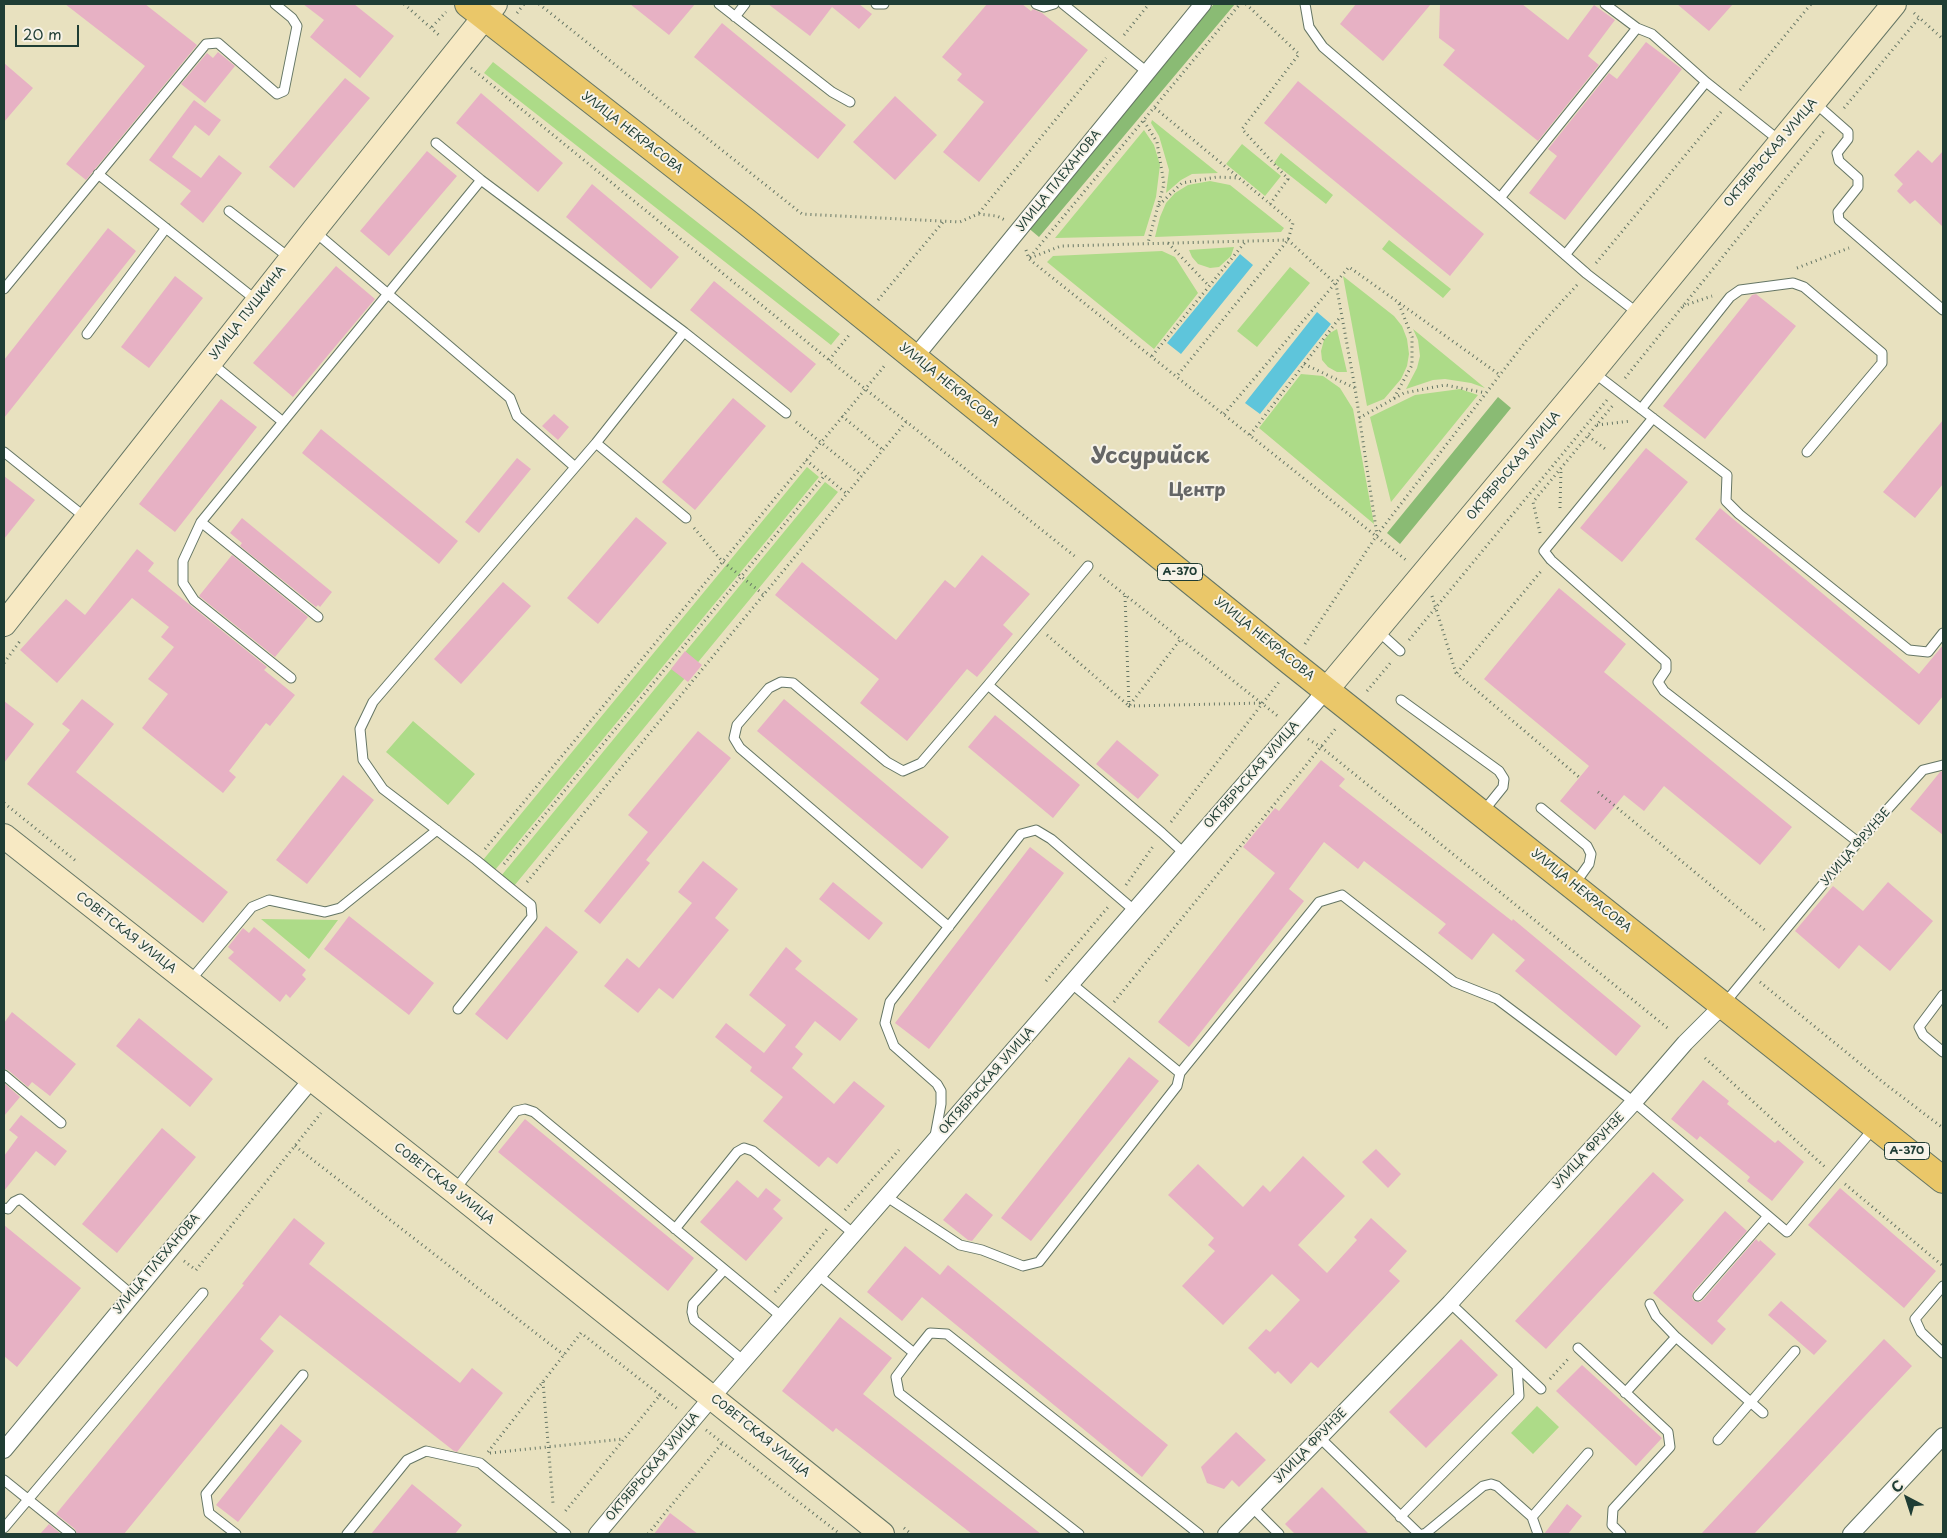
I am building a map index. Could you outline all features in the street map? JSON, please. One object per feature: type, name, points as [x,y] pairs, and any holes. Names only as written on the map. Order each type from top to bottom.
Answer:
[{"type":"main road","name":"ОКТЯБРЬСКАЯ УЛИЦА","points":[[1327,689],[1593,371],[1813,102],[1901,6]]},
{"type":"main road","name":"УЛИЦА ПУШКИНА","points":[[4,624],[314,230],[464,61],[474,9]]},
{"type":"main road","name":"УЛИЦА НЕКРАСОВА","points":[[474,9],[915,357],[1292,663],[1574,885],[1722,1006],[1941,1174]]},
{"type":"main road","name":"СОВЕТСКАЯ УЛИЦА","points":[[4,836],[454,1191],[882,1534]]},
{"type":"street","name":"УЛИЦА ПЛЕХАНОВА","points":[[915,357],[1203,4]]},
{"type":"street","name":"ОКТЯБРЬСКАЯ УЛИЦА","points":[[597,1534],[712,1397],[1327,689]]},
{"type":"street","name":"УЛИЦА ФРУНЗЕ","points":[[1226,1534],[1450,1303],[1634,1102],[1685,1043],[1722,1006]]},
{"type":"street","name":"УЛИЦА ПЛЕХАНОВА","points":[[4,1450],[312,1080]]},
{"type":"street","points":[[1851,1534],[1943,1436]]},
{"type":"lane","points":[[4,290],[206,44],[218,43],[277,94],[284,91],[297,26],[292,18],[275,4]]},
{"type":"lane","points":[[719,4],[832,92],[850,102]]},
{"type":"lane","points":[[734,17],[745,4]]},
{"type":"lane","points":[[876,4],[884,4]]},
{"type":"lane","points":[[1036,4],[1044,7],[1054,4]]},
{"type":"lane","points":[[1063,4],[1147,72]]},
{"type":"lane","points":[[1305,4],[1309,27],[1323,47],[1587,274],[1639,314]]},
{"type":"lane","points":[[1605,4],[1637,28],[1652,34],[1706,82],[1780,142]]},
{"type":"lane","points":[[1500,198],[1637,28]]},
{"type":"lane","points":[[1565,255],[1706,82]]},
{"type":"lane","points":[[1813,102],[1848,132],[1848,139],[1837,153],[1839,161],[1858,178],[1858,187],[1838,212],[1840,220],[1943,310]]},
{"type":"lane","points":[[436,143],[480,180],[684,332],[786,414]]},
{"type":"lane","points":[[98,174],[258,302]]},
{"type":"lane","points":[[291,678],[194,600],[183,584],[183,561],[201,522],[480,180]]},
{"type":"lane","points":[[229,211],[291,259]]},
{"type":"lane","points":[[86,334],[166,228]]},
{"type":"lane","points":[[314,230],[510,398],[517,416],[574,467]]},
{"type":"lane","points":[[1641,409],[1730,296],[1740,290],[1793,283],[1804,287],[1882,352],[1882,363],[1807,452]]},
{"type":"lane","points":[[458,1009],[532,917],[531,905],[383,789],[362,760],[360,729],[373,702],[596,443],[684,332]]},
{"type":"lane","points":[[210,362],[283,422]]},
{"type":"lane","points":[[1593,371],[1727,475],[1726,501],[1739,514],[1909,650],[1928,652],[1943,634]]},
{"type":"lane","points":[[1653,418],[1544,551],[1551,560],[1666,662],[1666,670],[1658,682],[1664,692],[1858,842]]},
{"type":"lane","points":[[596,443],[686,518]]},
{"type":"lane","points":[[4,452],[86,518]]},
{"type":"lane","points":[[201,522],[318,617]]},
{"type":"lane","points":[[949,927],[740,748],[734,738],[737,725],[769,688],[781,682],[793,684],[887,762],[903,771],[921,763],[1088,566]]},
{"type":"lane","points":[[1377,630],[1400,651]]},
{"type":"lane","points":[[988,685],[1162,832],[1185,854]]},
{"type":"lane","points":[[1401,700],[1499,772],[1504,779],[1503,787],[1482,813]]},
{"type":"lane","name":"УЛИЦА ФРУНЗЕ","points":[[1722,1006],[1858,842],[1924,770],[1943,764]]},
{"type":"lane","points":[[1541,808],[1587,846],[1591,854],[1589,864],[1574,885]]},
{"type":"lane","points":[[189,982],[252,907],[269,900],[325,912],[340,908],[437,830]]},
{"type":"lane","points":[[933,1144],[941,1104],[941,1091],[937,1084],[894,1046],[885,1023],[890,1002],[1021,834],[1036,830],[1051,839],[1135,911]]},
{"type":"lane","points":[[887,1197],[960,1246],[982,1250],[1023,1266],[1039,1262],[1177,1086],[1180,1073],[1319,902],[1342,896],[1454,982],[1497,999],[1634,1102],[1787,1232],[1876,1126]]},
{"type":"lane","points":[[1072,984],[1180,1073]]},
{"type":"lane","points":[[1943,995],[1919,1027],[1923,1035],[1943,1052]]},
{"type":"lane","points":[[4,1075],[61,1122]]},
{"type":"lane","points":[[454,1191],[516,1111],[525,1109],[534,1112],[782,1317]]},
{"type":"lane","points":[[676,1229],[737,1152],[744,1148],[753,1151],[854,1234]]},
{"type":"lane","points":[[4,1208],[8,1209],[14,1202],[20,1199],[132,1295]]},
{"type":"lane","points":[[1698,1296],[1768,1216]]},
{"type":"lane","points":[[724,1270],[693,1304],[692,1312],[694,1320],[744,1361]]},
{"type":"lane","points":[[818,1275],[914,1353]]},
{"type":"lane","points":[[1943,1286],[1915,1319],[1921,1332],[1943,1353]]},
{"type":"lane","points":[[4,1528],[203,1293]]},
{"type":"lane","points":[[1450,1303],[1541,1390]]},
{"type":"lane","points":[[1650,1304],[1656,1316],[1676,1337],[1763,1413]]},
{"type":"lane","points":[[1079,1534],[899,1393],[896,1377],[930,1333],[947,1334],[1199,1534]]},
{"type":"lane","points":[[1625,1393],[1676,1337]]},
{"type":"lane","points":[[1578,1348],[1668,1432],[1670,1447],[1613,1509],[1612,1526],[1621,1534]]},
{"type":"lane","points":[[1718,1440],[1796,1352]]},
{"type":"lane","points":[[1400,1517],[1519,1396],[1517,1367]]},
{"type":"lane","points":[[236,1534],[209,1513],[206,1494],[303,1375]]},
{"type":"lane","points":[[1319,1437],[1400,1517],[1421,1534],[1426,1533],[1484,1486],[1492,1484],[1497,1486],[1532,1518],[1538,1534]]},
{"type":"lane","points":[[347,1534],[407,1460],[426,1451],[480,1463],[566,1534]]},
{"type":"lane","points":[[1532,1518],[1588,1453]]},
{"type":"lane","points":[[4,1480],[71,1534]]},
{"type":"lane","points":[[1253,1508],[1280,1534]]},
{"type":"path","points":[[404,4],[432,27],[464,61],[828,360],[1180,640],[1264,703]]},
{"type":"path","points":[[539,4],[802,214],[960,222],[978,214],[1149,4]]},
{"type":"path","points":[[1029,259],[1240,4]]},
{"type":"path","points":[[1246,4],[1300,54],[1242,129],[1288,179],[1270,204]]},
{"type":"path","points":[[1042,985],[1118,896],[1162,832],[1264,703],[1377,535],[1526,341],[1587,274],[1811,4]]},
{"type":"path","points":[[1901,6],[1919,18],[1943,39]]},
{"type":"path","points":[[432,27],[474,9]]},
{"type":"path","points":[[1367,691],[1436,606],[1619,392],[1834,120],[1919,18]]},
{"type":"path","points":[[1155,108],[1293,223],[1288,240],[1177,376]]},
{"type":"path","points":[[1144,121],[1157,142],[1164,184],[1148,243]]},
{"type":"path","points":[[1158,205],[1182,183],[1217,177],[1239,178]]},
{"type":"path","points":[[978,214],[997,216],[1006,220],[1021,232],[1029,259],[1377,535],[1423,576],[1436,606],[1456,673],[1579,777]]},
{"type":"path","points":[[828,360],[943,221]]},
{"type":"path","points":[[1029,259],[1061,246],[1288,240],[1336,284],[1355,388],[1377,535]]},
{"type":"path","points":[[1152,356],[1246,241]]},
{"type":"path","points":[[1168,243],[1209,286]]},
{"type":"path","points":[[1224,414],[1349,268],[1500,376]]},
{"type":"path","points":[[1394,398],[1412,365],[1412,337],[1399,303]]},
{"type":"path","points":[[1250,435],[1341,316]]},
{"type":"path","points":[[1304,364],[1355,388]]},
{"type":"path","points":[[1359,418],[1404,393],[1444,385],[1486,393]]},
{"type":"path","points":[[476,860],[865,388]]},
{"type":"path","points":[[1544,551],[1533,502],[1597,426],[1619,392]]},
{"type":"path","points":[[786,414],[862,476]]},
{"type":"path","points":[[842,416],[883,450]]},
{"type":"path","points":[[1597,426],[1653,418]]},
{"type":"path","points":[[518,893],[906,422]]},
{"type":"path","points":[[1588,436],[1619,459]]},
{"type":"path","points":[[806,460],[847,494]]},
{"type":"path","points":[[1559,533],[1561,468]]},
{"type":"path","points":[[495,875],[825,475]]},
{"type":"path","points":[[686,518],[722,561],[764,595]]},
{"type":"path","points":[[1456,673],[1551,560]]},
{"type":"path","points":[[1125,595],[1129,706]]},
{"type":"path","points":[[1037,626],[1129,706],[1264,703]]},
{"type":"path","points":[[1129,706],[1180,640]]},
{"type":"path","points":[[1106,1012],[1339,725]]},
{"type":"path","points":[[1321,747],[1670,1030]]},
{"type":"path","points":[[1598,792],[1769,933]]},
{"type":"path","points":[[4,803],[80,865]]},
{"type":"path","points":[[1757,980],[1884,1083],[1943,1128]]},
{"type":"path","points":[[169,1250],[196,1270],[334,1097]]},
{"type":"path","points":[[295,1146],[564,1355]]},
{"type":"path","points":[[765,1304],[836,1219],[902,1147]]},
{"type":"path","points":[[480,1463],[581,1333],[660,1394],[555,1524]]},
{"type":"path","points":[[1541,1390],[1578,1348]]},
{"type":"path","points":[[543,1382],[555,1524]]},
{"type":"path","points":[[648,1534],[741,1421]]},
{"type":"path","points":[[487,1454],[624,1439]]},
{"type":"path","points":[[722,1443],[840,1534]]},
{"type":"green space","points":[[1214,4],[1235,4],[1039,237],[1026,226]]},
{"type":"green space","points":[[493,62],[840,334],[831,345],[484,73]]},
{"type":"green space","points":[[1152,120],[1218,173],[1192,174],[1181,180],[1166,193],[1169,170],[1159,136],[1151,123]]},
{"type":"green space","points":[[1144,130],[1154,145],[1160,165],[1156,197],[1144,236],[1055,238]]},
{"type":"green space","points":[[1242,144],[1281,176],[1265,196],[1226,164]]},
{"type":"green space","points":[[1281,153],[1333,195],[1326,204],[1274,163]]},
{"type":"green space","points":[[1210,181],[1230,185],[1284,228],[1281,232],[1155,237],[1166,203],[1175,193],[1188,185]]},
{"type":"green space","points":[[1389,240],[1451,289],[1443,298],[1382,249]]},
{"type":"green space","points":[[1234,247],[1231,256],[1219,267],[1210,268],[1198,264],[1189,250]]},
{"type":"green space","points":[[1162,251],[1175,257],[1198,293],[1154,349],[1047,262],[1053,256]]},
{"type":"green space","points":[[1290,267],[1310,283],[1257,347],[1237,331]]},
{"type":"green space","points":[[1343,276],[1394,316],[1402,326],[1407,339],[1409,354],[1407,366],[1401,379],[1384,399],[1367,406]]},
{"type":"green space","points":[[1337,329],[1347,372],[1337,372],[1328,367],[1322,360],[1321,351],[1324,340]]},
{"type":"green space","points":[[1413,329],[1485,388],[1471,383],[1445,379],[1433,380],[1406,389],[1417,368],[1420,356],[1418,340]]},
{"type":"green space","points":[[1301,374],[1323,376],[1340,388],[1353,409],[1374,524],[1259,428]]},
{"type":"green space","points":[[1460,389],[1478,395],[1391,502],[1370,417],[1415,395]]},
{"type":"green space","points":[[1498,397],[1511,408],[1400,544],[1387,533]]},
{"type":"green space","points":[[807,467],[819,477],[495,870],[483,860]]},
{"type":"green space","points":[[825,482],[838,492],[514,886],[501,876]]},
{"type":"green space","points":[[413,721],[475,774],[448,805],[386,752]]},
{"type":"green space","points":[[261,919],[338,920],[309,959]]},
{"type":"green space","points":[[1537,1406],[1559,1427],[1533,1454],[1511,1433]]},
{"type":"water","points":[[1240,254],[1253,265],[1181,354],[1167,343]]},
{"type":"water","points":[[1317,312],[1331,324],[1260,414],[1245,403]]},
{"type":"building","points":[[65,4],[145,4],[197,45],[86,180],[66,164],[145,66]]},
{"type":"building","points":[[303,4],[354,4],[394,36],[360,78],[310,37],[324,20]]},
{"type":"building","points":[[630,4],[695,4],[669,35]]},
{"type":"building","points":[[768,4],[859,4],[872,14],[859,29],[832,7],[810,36]]},
{"type":"building","points":[[987,4],[1022,4],[1031,11],[1033,9],[1042,13],[1088,50],[979,182],[943,152],[984,102],[957,80],[962,74],[942,57]]},
{"type":"building","points":[[1356,4],[1431,4],[1383,61],[1340,24]]},
{"type":"building","points":[[1440,4],[1522,4],[1568,40],[1594,5],[1615,20],[1588,56],[1599,65],[1538,141],[1443,65],[1455,50],[1439,38]]},
{"type":"building","points":[[1677,4],[1733,4],[1709,31]]},
{"type":"building","points":[[722,23],[846,125],[818,159],[694,57]]},
{"type":"building","points":[[1646,42],[1682,69],[1565,220],[1529,193],[1557,156],[1548,149],[1609,73],[1617,79]]},
{"type":"building","points":[[218,52],[235,66],[205,103],[181,84],[207,53],[213,58]]},
{"type":"building","points":[[4,63],[33,88],[4,122]]},
{"type":"building","points":[[345,78],[370,98],[294,188],[269,167]]},
{"type":"building","points":[[1298,81],[1484,234],[1450,276],[1264,123]]},
{"type":"building","points":[[481,93],[563,163],[538,192],[456,123]]},
{"type":"building","points":[[895,96],[937,135],[895,180],[853,142]]},
{"type":"building","points":[[194,100],[221,120],[209,136],[195,125],[172,157],[201,178],[219,155],[242,173],[203,223],[180,204],[191,191],[149,160]]},
{"type":"building","points":[[1918,150],[1932,163],[1943,151],[1943,227],[1915,200],[1910,204],[1897,191],[1903,184],[1894,175]]},
{"type":"building","points":[[427,151],[457,176],[389,256],[360,231]]},
{"type":"building","points":[[592,184],[679,257],[651,289],[566,217]]},
{"type":"building","points":[[108,228],[136,251],[4,418],[4,360]]},
{"type":"building","points":[[336,266],[375,299],[293,397],[253,363]]},
{"type":"building","points":[[175,276],[203,298],[149,368],[121,347]]},
{"type":"building","points":[[714,281],[816,364],[791,393],[690,310]]},
{"type":"building","points":[[1756,294],[1796,326],[1705,439],[1663,406],[1752,295]]},
{"type":"building","points":[[733,398],[766,426],[695,510],[662,482]]},
{"type":"building","points":[[221,399],[257,427],[175,532],[139,504]]},
{"type":"building","points":[[554,414],[569,427],[558,440],[542,426]]},
{"type":"building","points":[[1943,420],[1943,484],[1915,518],[1883,492]]},
{"type":"building","points":[[321,429],[458,541],[439,564],[302,453]]},
{"type":"building","points":[[1646,448],[1688,482],[1622,562],[1580,528]]},
{"type":"building","points":[[517,458],[531,469],[479,533],[465,522]]},
{"type":"building","points":[[4,476],[35,500],[4,539]]},
{"type":"building","points":[[1720,508],[1919,674],[1943,645],[1943,696],[1919,725],[1695,539]]},
{"type":"building","points":[[636,517],[667,543],[598,624],[567,598]]},
{"type":"building","points":[[242,518],[332,592],[320,607],[318,605],[316,607],[240,546],[242,543],[230,533]]},
{"type":"building","points":[[137,549],[154,563],[148,571],[267,667],[264,670],[295,695],[270,726],[266,723],[229,771],[236,777],[223,793],[142,728],[168,694],[148,679],[174,647],[161,637],[169,627],[132,598],[57,683],[20,650],[66,599],[85,615]]},
{"type":"building","points":[[232,555],[308,617],[275,657],[199,596]]},
{"type":"building","points":[[982,555],[1030,594],[1003,625],[1013,634],[977,677],[967,669],[907,741],[860,703],[879,679],[775,595],[802,562],[896,640],[945,580],[955,588]]},
{"type":"building","points":[[503,582],[531,606],[461,684],[434,659]]},
{"type":"building","points":[[1559,588],[1626,644],[1604,672],[1792,827],[1760,865],[1664,786],[1644,811],[1624,795],[1595,830],[1560,801],[1589,766],[1484,679]]},
{"type":"building","points":[[685,651],[702,665],[688,682],[671,669]]},
{"type":"building","points":[[82,699],[114,724],[76,772],[228,892],[203,923],[27,784],[70,730],[62,724]]},
{"type":"building","points":[[784,699],[949,837],[922,869],[757,731]]},
{"type":"building","points":[[4,701],[34,724],[4,763]]},
{"type":"building","points":[[995,715],[1080,785],[1053,818],[968,747]]},
{"type":"building","points":[[698,731],[731,758],[646,860],[650,863],[600,924],[584,911],[648,832],[628,815]]},
{"type":"building","points":[[1117,740],[1159,775],[1138,799],[1096,764]]},
{"type":"building","points":[[1321,760],[1345,779],[1339,786],[1512,921],[1513,919],[1641,1026],[1616,1056],[1515,971],[1525,960],[1493,933],[1472,960],[1438,933],[1446,924],[1364,861],[1358,869],[1324,842],[1289,889],[1304,901],[1189,1047],[1158,1022],[1275,873],[1243,847],[1275,808],[1279,811]]},
{"type":"building","points":[[1943,771],[1943,835],[1910,809],[1940,772]]},
{"type":"building","points":[[343,775],[374,800],[307,884],[276,860]]},
{"type":"building","points":[[1030,847],[1064,873],[929,1049],[895,1023]]},
{"type":"building","points":[[703,861],[738,889],[715,918],[729,930],[673,999],[659,988],[638,1013],[604,986],[627,958],[639,968],[692,903],[678,892]]},
{"type":"building","points":[[833,882],[883,923],[869,940],[819,899]]},
{"type":"building","points":[[1888,882],[1933,921],[1890,971],[1859,945],[1839,969],[1795,931],[1833,886],[1863,911]]},
{"type":"building","points":[[349,916],[434,983],[409,1015],[324,949]]},
{"type":"building","points":[[546,926],[578,952],[507,1040],[475,1014]]},
{"type":"building","points":[[254,927],[306,970],[302,975],[306,979],[290,998],[286,994],[280,1002],[228,958],[234,952],[228,947],[243,928],[249,933]]},
{"type":"building","points":[[786,947],[802,961],[795,969],[858,1019],[840,1041],[815,1021],[795,1047],[803,1054],[792,1068],[834,1104],[854,1081],[885,1106],[837,1164],[828,1157],[819,1167],[763,1121],[783,1097],[750,1071],[752,1067],[715,1037],[726,1023],[764,1053],[786,1025],[749,995]]},
{"type":"building","points":[[12,1012],[76,1064],[50,1096],[32,1082],[28,1087],[8,1070],[4,1069],[4,1023]]},
{"type":"building","points":[[139,1018],[213,1079],[190,1107],[116,1046]]},
{"type":"building","points":[[1129,1057],[1159,1081],[1031,1241],[1001,1218]]},
{"type":"building","points":[[1703,1080],[1729,1101],[1727,1104],[1775,1143],[1778,1140],[1804,1162],[1772,1201],[1747,1181],[1750,1177],[1700,1136],[1697,1140],[1671,1119]]},
{"type":"building","points":[[4,1083],[20,1097],[4,1116]]},
{"type":"building","points":[[21,1115],[67,1151],[55,1166],[36,1151],[4,1191],[4,1156],[18,1137],[9,1130]]},
{"type":"building","points":[[525,1119],[694,1258],[668,1291],[498,1152]]},
{"type":"building","points":[[162,1128],[196,1157],[117,1253],[82,1224]]},
{"type":"building","points":[[1376,1149],[1401,1174],[1388,1188],[1362,1162]]},
{"type":"building","points":[[1303,1156],[1345,1196],[1298,1245],[1327,1273],[1357,1240],[1354,1237],[1371,1218],[1407,1251],[1389,1271],[1400,1281],[1318,1368],[1311,1362],[1291,1384],[1278,1371],[1275,1374],[1248,1348],[1266,1329],[1270,1332],[1300,1300],[1272,1274],[1223,1325],[1182,1286],[1215,1251],[1208,1245],[1214,1238],[1168,1195],[1198,1164],[1243,1207],[1263,1185],[1270,1192]]},
{"type":"building","points":[[1653,1172],[1684,1200],[1546,1349],[1515,1321]]},
{"type":"building","points":[[737,1180],[758,1198],[766,1188],[781,1200],[773,1209],[783,1218],[746,1261],[700,1222]]},
{"type":"building","points":[[1840,1188],[1936,1271],[1904,1308],[1808,1225]]},
{"type":"building","points":[[966,1193],[993,1215],[972,1241],[968,1240],[943,1220]]},
{"type":"building","points":[[1725,1211],[1747,1231],[1693,1292],[1692,1298],[1694,1301],[1700,1302],[1703,1300],[1756,1239],[1759,1242],[1760,1240],[1776,1254],[1717,1321],[1726,1329],[1712,1345],[1653,1293]]},
{"type":"building","points":[[294,1218],[325,1243],[309,1264],[460,1383],[472,1368],[503,1393],[457,1452],[454,1451],[280,1315],[260,1339],[274,1351],[124,1534],[77,1534],[75,1529],[56,1514],[244,1285],[242,1284]]},
{"type":"building","points":[[4,1225],[81,1288],[17,1367],[4,1356]]},
{"type":"building","points":[[905,1246],[940,1275],[948,1265],[1168,1445],[1142,1477],[922,1297],[902,1321],[867,1292]]},
{"type":"building","points":[[1781,1301],[1827,1341],[1814,1355],[1768,1315]]},
{"type":"building","points":[[840,1317],[892,1358],[863,1394],[1041,1534],[972,1534],[836,1428],[833,1432],[782,1391]]},
{"type":"building","points":[[1461,1339],[1498,1375],[1426,1448],[1389,1412]]},
{"type":"building","points":[[1884,1339],[1912,1366],[1754,1534],[1701,1534]]},
{"type":"building","points":[[1582,1365],[1662,1438],[1636,1466],[1556,1391]]},
{"type":"building","points":[[281,1424],[302,1441],[238,1522],[216,1505]]},
{"type":"building","points":[[1236,1432],[1266,1460],[1239,1487],[1232,1480],[1224,1489],[1207,1483],[1201,1467]]},
{"type":"building","points":[[412,1484],[462,1525],[455,1534],[371,1534]]},
{"type":"building","points":[[1322,1487],[1369,1534],[1295,1534],[1285,1524]]},
{"type":"building","points":[[1567,1504],[1582,1516],[1568,1534],[1544,1534]]},
{"type":"building","points":[[670,1513],[698,1534],[654,1534]]},
{"type":"building","points":[[49,1524],[61,1534],[40,1534]]},
{"type":"district","name":"Уссурийск","points":[[1150,457]]},
{"type":"district","name":"Центр","points":[[1197,491]]}]
